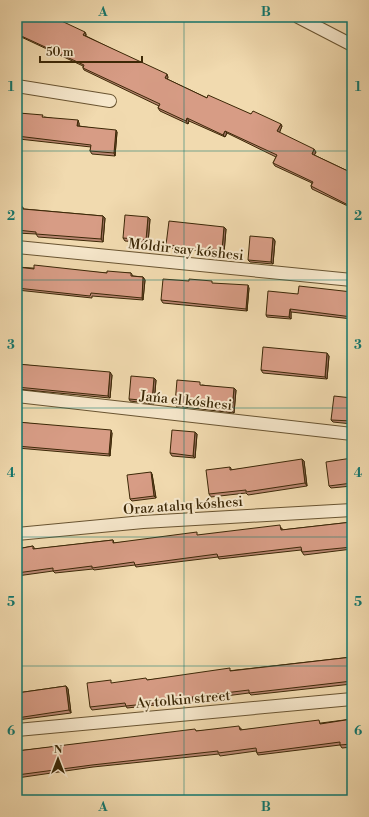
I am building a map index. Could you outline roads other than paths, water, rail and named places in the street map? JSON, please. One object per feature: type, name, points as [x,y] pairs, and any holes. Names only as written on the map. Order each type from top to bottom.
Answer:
[{"type":"street","points":[[298,17],[352,45]]},
{"type":"street","points":[[17,86],[110,101]]},
{"type":"street","name":"Móldir say kóshesi","points":[[17,247],[352,280]]},
{"type":"street","name":"Jańa el kóshesi","points":[[17,396],[352,434]]},
{"type":"street","name":"Oraz atalıq kóshesi","points":[[17,534],[143,522],[352,510]]},
{"type":"street","name":"Ay tolkin street","points":[[17,730],[352,699]]}]
